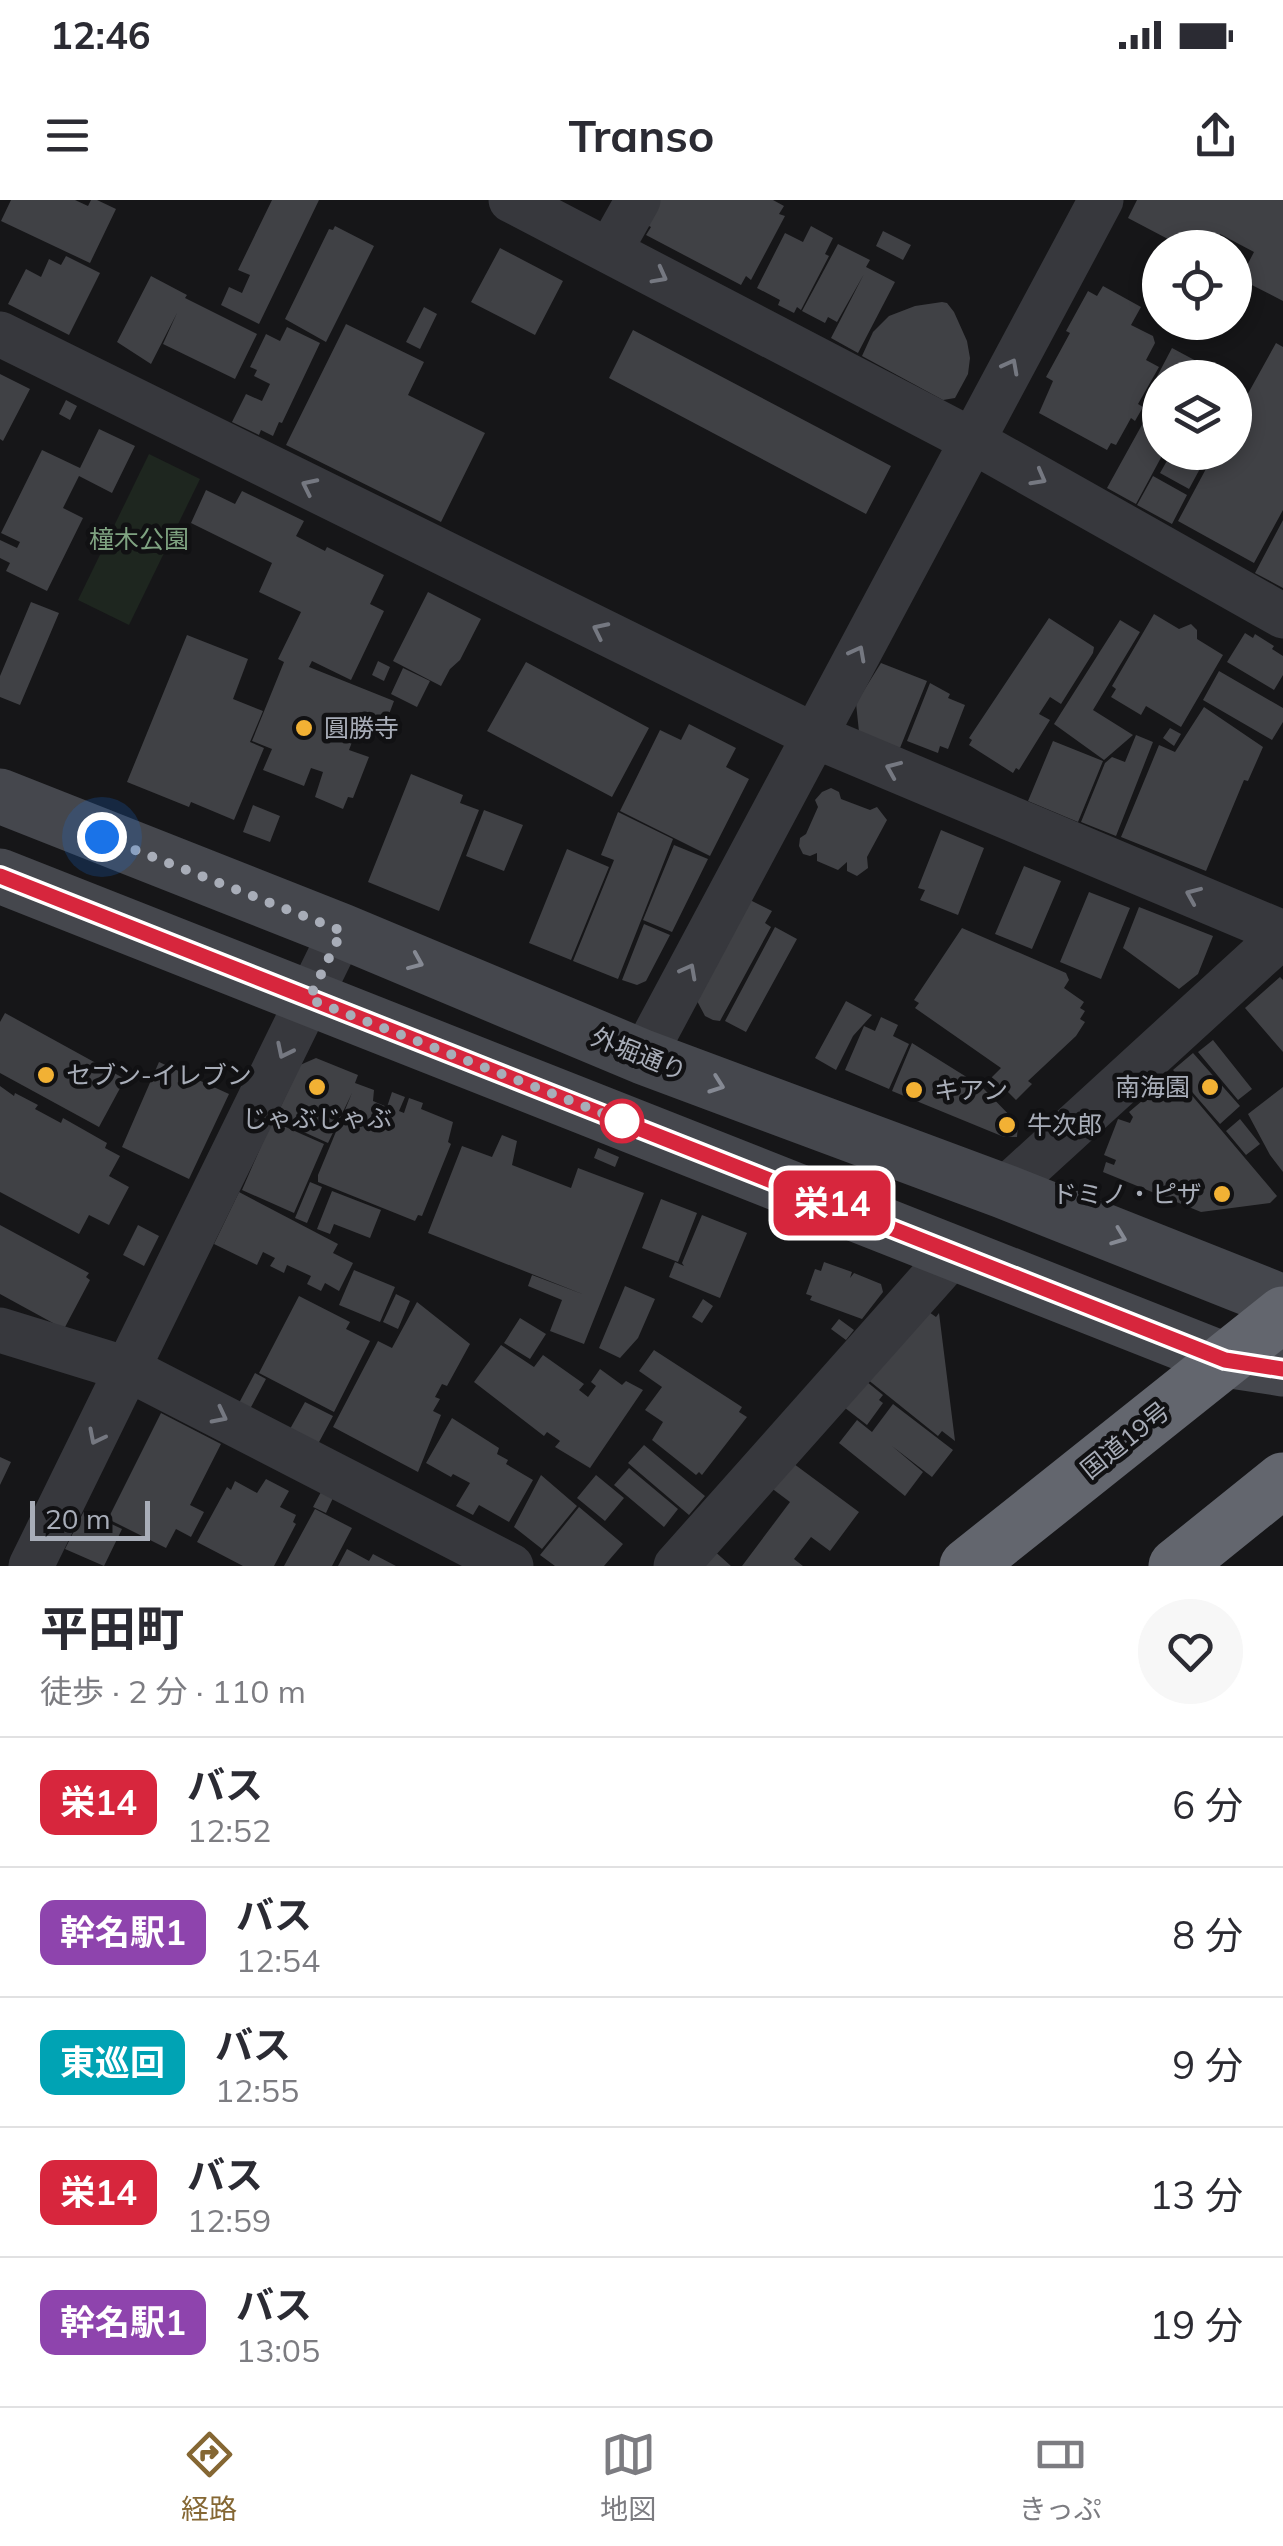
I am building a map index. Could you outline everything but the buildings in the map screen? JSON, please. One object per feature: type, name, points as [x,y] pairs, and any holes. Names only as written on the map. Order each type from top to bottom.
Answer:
[{"type":"highway","name":"国道19号","points":[[967,1566],[1283,1314]]},
{"type":"highway","points":[[1176,1566],[1283,1480]]},
{"type":"street","points":[[511,200],[971,440],[1283,616]]},
{"type":"street","points":[[610,250],[638,200]]},
{"type":"street","points":[[643,1057],[1101,200]]},
{"type":"street","points":[[0,334],[815,736],[1283,934],[1002,1191]]},
{"type":"street","name":"外堀通り","points":[[0,796],[342,931],[643,1057],[1002,1191],[1283,1302]]},
{"type":"street","points":[[0,876],[1225,1360],[1283,1370]]},
{"type":"street","points":[[31,1566],[342,931]]},
{"type":"street","points":[[676,1566],[956,1251]]},
{"type":"street","points":[[0,1330],[130,1370],[512,1566]]},
{"type":"green space","name":"橦木公園","points":[[149,454],[200,479],[129,625],[78,600]]},
{"type":"bus line","name":"栄14","points":[[0,876],[1225,1360],[1283,1369]]},
{"type":"place","name":"圓勝寺","points":[[304,728]]},
{"type":"place","name":"セブン-イレブン","points":[[46,1075]]},
{"type":"place","name":"じゃぶじゃぶ","points":[[317,1087]]},
{"type":"place","name":"南海園","points":[[1210,1087]]},
{"type":"place","name":"キアン","points":[[914,1090]]},
{"type":"place","name":"牛次郎","points":[[1007,1125]]},
{"type":"place","name":"ドミノ・ピザ","points":[[1222,1194]]},
{"type":"route","points":[[102,837],[342,931],[309,999],[630,1124],[622,1121]]}]
